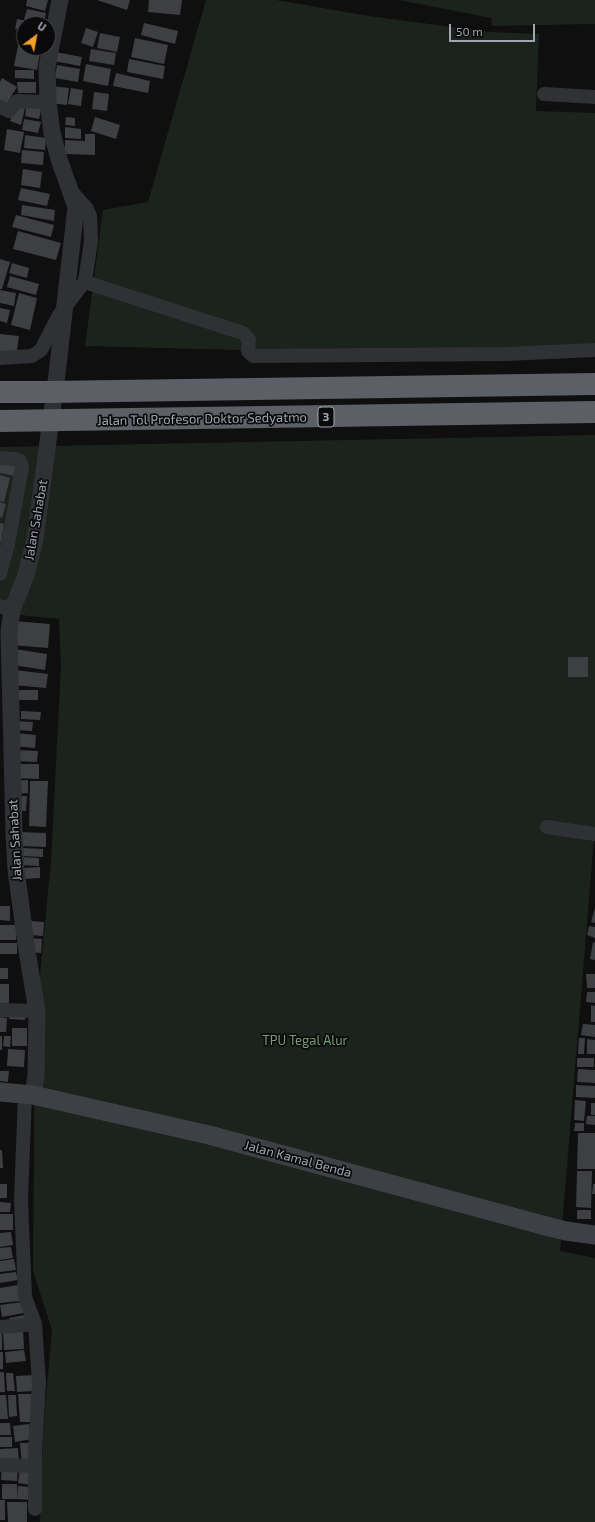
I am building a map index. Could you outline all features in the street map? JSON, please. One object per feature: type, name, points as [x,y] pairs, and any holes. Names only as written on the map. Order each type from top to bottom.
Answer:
[{"type":"highway","name":"3","points":[[0,392],[595,384]]},
{"type":"highway","name":"Jalan Tol Profesor Doktor Sedyatmo","points":[[0,421],[595,412]]},
{"type":"main road","name":"Jalan Kamal Benda","points":[[0,1092],[27,1100],[209,1135],[546,1226],[566,1231],[595,1235]]},
{"type":"street","points":[[0,358],[32,356],[41,350],[59,315],[85,281],[91,241],[90,216],[87,209],[74,199],[59,159],[52,133],[48,102],[47,67],[60,0]]},
{"type":"street","points":[[544,94],[595,97]]},
{"type":"street","points":[[0,107],[9,111],[17,102],[48,102]]},
{"type":"street","name":"Jalan Sahabat","points":[[27,1100],[36,1074],[37,1011],[16,870],[9,632],[10,604],[26,575],[35,539],[58,366],[74,199]]},
{"type":"street","points":[[85,281],[243,333],[249,340],[248,351],[253,356],[506,354],[595,350]]},
{"type":"street","points":[[0,458],[15,459],[20,461],[22,467],[8,544],[0,574]]},
{"type":"street","points":[[547,827],[595,834]]},
{"type":"street","points":[[0,1010],[37,1011]]},
{"type":"street","points":[[27,1100],[21,1200],[25,1297],[36,1324],[39,1382],[35,1466],[35,1509]]},
{"type":"street","points":[[0,1327],[36,1324]]},
{"type":"street","points":[[0,1465],[35,1466]]},
{"type":"green space","points":[[206,0],[276,0],[369,16],[490,32],[539,34],[536,111],[595,113],[595,357],[389,354],[85,346],[103,210],[148,202]]},
{"type":"green space","points":[[399,0],[595,0],[595,24],[492,26],[491,18]]},
{"type":"green space","name":"TPU Tegal Alur","points":[[595,435],[595,826],[560,1251],[595,1258],[595,1522],[40,1522],[43,1432],[52,1330],[33,1271],[35,1026],[51,862],[61,666],[59,619],[0,613],[0,447]]},
{"type":"building","points":[[27,0],[48,0],[45,11],[26,6]]},
{"type":"building","points":[[97,0],[130,0],[127,10]]},
{"type":"building","points":[[149,0],[182,0],[180,15],[148,12]]},
{"type":"building","points":[[27,9],[46,13],[45,16],[25,16]]},
{"type":"building","points":[[144,23],[178,31],[175,44],[141,35]]},
{"type":"building","points":[[86,28],[98,32],[93,47],[81,43]]},
{"type":"building","points":[[100,33],[120,37],[117,52],[97,48]]},
{"type":"building","points":[[135,38],[168,45],[164,64],[131,57]]},
{"type":"building","points":[[91,49],[116,53],[114,65],[89,61]]},
{"type":"building","points":[[56,52],[82,57],[80,66],[54,61]]},
{"type":"building","points":[[16,56],[40,56],[37,70],[14,66]]},
{"type":"building","points":[[129,59],[165,66],[163,79],[127,72]]},
{"type":"building","points":[[86,64],[111,69],[108,86],[83,81]]},
{"type":"building","points":[[57,65],[80,69],[78,82],[55,78]]},
{"type":"building","points":[[15,70],[34,70],[34,79],[15,78]]},
{"type":"building","points":[[116,73],[150,81],[148,93],[113,86]]},
{"type":"building","points":[[2,78],[17,87],[6,105],[0,102],[0,82]]},
{"type":"building","points":[[17,82],[36,82],[36,93],[18,93]]},
{"type":"building","points":[[52,86],[69,88],[67,105],[50,103]]},
{"type":"building","points":[[71,88],[83,90],[81,106],[68,104]]},
{"type":"building","points":[[94,92],[109,94],[107,111],[92,109]]},
{"type":"building","points":[[27,103],[42,106],[39,119],[25,116]]},
{"type":"building","points":[[15,105],[25,108],[21,125],[10,121]]},
{"type":"building","points":[[66,117],[75,118],[75,126],[65,125]]},
{"type":"building","points":[[95,117],[120,125],[116,139],[91,131]]},
{"type":"building","points":[[24,119],[41,122],[38,133],[22,130]]},
{"type":"building","points":[[65,127],[81,129],[81,139],[65,138]]},
{"type":"building","points":[[7,129],[24,132],[20,153],[4,150]]},
{"type":"building","points":[[85,134],[95,134],[95,155],[65,154],[65,140],[85,141]]},
{"type":"building","points":[[25,135],[46,138],[45,150],[24,148]]},
{"type":"building","points":[[22,150],[44,152],[43,165],[21,163]]},
{"type":"building","points":[[23,169],[42,172],[40,188],[21,185]]},
{"type":"building","points":[[21,188],[50,194],[47,206],[18,200]]},
{"type":"building","points":[[22,205],[55,210],[54,221],[21,215]]},
{"type":"building","points":[[16,215],[54,225],[51,237],[12,227]]},
{"type":"building","points":[[18,231],[61,243],[56,260],[13,249]]},
{"type":"building","points":[[0,259],[10,262],[2,289],[0,289]]},
{"type":"building","points":[[12,263],[29,268],[27,278],[9,273]]},
{"type":"building","points":[[10,276],[39,284],[36,295],[7,287]]},
{"type":"building","points":[[0,290],[16,293],[14,306],[0,303]]},
{"type":"building","points":[[19,293],[37,298],[30,330],[11,325]]},
{"type":"building","points":[[0,308],[10,310],[7,323],[0,321]]},
{"type":"building","points":[[0,334],[19,336],[16,357],[0,354]]},
{"type":"building","points":[[0,460],[17,464],[15,476],[0,473]]},
{"type":"building","points":[[0,475],[10,478],[4,502],[0,501]]},
{"type":"building","points":[[0,502],[6,504],[2,518],[0,517]]},
{"type":"building","points":[[0,523],[4,524],[1,543],[0,542]]},
{"type":"building","points":[[13,621],[50,624],[48,648],[12,645]]},
{"type":"building","points":[[15,649],[47,654],[45,670],[13,665]]},
{"type":"building","points":[[568,657],[588,657],[588,677],[568,677]]},
{"type":"building","points":[[15,670],[48,674],[46,688],[13,685]]},
{"type":"building","points":[[19,690],[38,690],[38,700],[19,700]]},
{"type":"building","points":[[21,711],[41,712],[40,720],[21,719]]},
{"type":"building","points":[[15,721],[33,722],[32,731],[14,730]]},
{"type":"building","points":[[15,733],[36,735],[35,748],[14,746]]},
{"type":"building","points":[[14,750],[38,751],[37,762],[14,761]]},
{"type":"building","points":[[13,764],[39,764],[39,779],[13,778]]},
{"type":"building","points":[[28,780],[28,793],[15,794],[14,781]]},
{"type":"building","points":[[30,781],[48,781],[46,827],[29,826]]},
{"type":"building","points":[[15,796],[27,796],[26,811],[15,811]]},
{"type":"building","points":[[20,832],[46,833],[46,847],[20,846]]},
{"type":"building","points":[[23,848],[43,849],[43,857],[23,856]]},
{"type":"building","points":[[21,857],[39,858],[39,866],[20,865]]},
{"type":"building","points":[[40,867],[40,878],[24,879],[23,868]]},
{"type":"building","points":[[0,906],[10,906],[10,921],[0,920]]},
{"type":"building","points":[[595,908],[595,923],[591,922]]},
{"type":"building","points":[[31,921],[44,922],[43,936],[30,935]]},
{"type":"building","points":[[0,925],[16,925],[16,940],[0,940]]},
{"type":"building","points":[[589,926],[595,927],[595,938],[587,935]]},
{"type":"building","points":[[30,938],[42,939],[41,953],[30,952]]},
{"type":"building","points":[[593,942],[595,943],[595,960],[590,959]]},
{"type":"building","points":[[0,943],[17,943],[17,954],[0,954]]},
{"type":"building","points":[[0,968],[8,968],[8,979],[0,979]]},
{"type":"building","points":[[586,974],[595,974],[595,988],[587,988]]},
{"type":"building","points":[[0,984],[9,984],[9,1003],[0,1003]]},
{"type":"building","points":[[587,992],[595,992],[595,1003],[586,1002]]},
{"type":"building","points":[[591,1005],[595,1006],[595,1022],[591,1022]]},
{"type":"building","points":[[10,1012],[26,1013],[25,1020],[9,1019]]},
{"type":"building","points":[[0,1017],[7,1018],[6,1032],[0,1032]]},
{"type":"building","points":[[583,1024],[595,1025],[595,1037],[581,1035]]},
{"type":"building","points":[[12,1028],[27,1028],[27,1046],[12,1046]]},
{"type":"building","points":[[0,1036],[2,1036],[2,1050],[0,1050]]},
{"type":"building","points":[[4,1036],[11,1036],[10,1047],[3,1046]]},
{"type":"building","points":[[579,1038],[585,1038],[584,1054],[578,1054]]},
{"type":"building","points":[[587,1039],[595,1040],[595,1054],[587,1054]]},
{"type":"building","points":[[8,1049],[25,1050],[24,1067],[7,1066]]},
{"type":"building","points":[[577,1058],[594,1058],[594,1067],[577,1067]]},
{"type":"building","points":[[578,1069],[595,1070],[595,1083],[577,1082]]},
{"type":"building","points":[[0,1071],[9,1071],[8,1082],[0,1081]]},
{"type":"building","points":[[576,1085],[595,1086],[595,1098],[576,1097]]},
{"type":"building","points":[[575,1100],[586,1101],[584,1121],[574,1120]]},
{"type":"building","points":[[591,1103],[595,1103],[595,1115],[591,1115]]},
{"type":"building","points":[[587,1116],[595,1116],[595,1125],[586,1124]]},
{"type":"building","points":[[575,1123],[584,1123],[584,1131],[574,1131]]},
{"type":"building","points":[[578,1133],[595,1133],[595,1169],[577,1169]]},
{"type":"building","points":[[0,1150],[2,1150],[3,1168],[0,1168]]},
{"type":"building","points":[[577,1171],[592,1171],[591,1208],[576,1207]]},
{"type":"building","points":[[0,1184],[7,1184],[7,1198],[0,1198]]},
{"type":"building","points":[[593,1184],[595,1184],[595,1194],[592,1194]]},
{"type":"building","points":[[0,1202],[11,1203],[10,1212],[0,1212]]},
{"type":"building","points":[[577,1210],[591,1210],[591,1219],[577,1219]]},
{"type":"building","points":[[0,1214],[13,1214],[13,1230],[0,1230]]},
{"type":"building","points":[[11,1232],[13,1245],[0,1247],[0,1233]]},
{"type":"building","points":[[11,1247],[13,1258],[0,1260],[0,1248]]},
{"type":"building","points":[[14,1259],[16,1270],[0,1272],[0,1261]]},
{"type":"building","points":[[16,1272],[18,1280],[0,1283],[0,1274]]},
{"type":"building","points":[[18,1285],[20,1301],[0,1303],[0,1288]]},
{"type":"building","points":[[22,1302],[24,1313],[2,1317],[0,1305]]},
{"type":"building","points":[[25,1315],[26,1324],[11,1326],[9,1318]]},
{"type":"building","points":[[23,1329],[24,1349],[4,1350],[3,1331]]},
{"type":"building","points":[[0,1333],[2,1333],[2,1350],[0,1350]]},
{"type":"building","points":[[24,1350],[26,1361],[6,1363],[5,1352]]},
{"type":"building","points":[[0,1352],[3,1352],[3,1369],[0,1369]]},
{"type":"building","points":[[0,1372],[4,1372],[5,1392],[0,1392]]},
{"type":"building","points":[[6,1373],[13,1373],[15,1391],[7,1391]]},
{"type":"building","points":[[34,1375],[35,1391],[17,1392],[16,1376]]},
{"type":"building","points":[[18,1394],[33,1394],[34,1422],[20,1422]]},
{"type":"building","points":[[0,1395],[6,1395],[8,1419],[0,1419]]},
{"type":"building","points":[[8,1395],[16,1395],[17,1416],[9,1417]]},
{"type":"building","points":[[0,1423],[10,1423],[11,1435],[0,1435]]},
{"type":"building","points":[[29,1424],[32,1439],[15,1442],[13,1426]]},
{"type":"building","points":[[0,1437],[12,1437],[12,1447],[0,1447]]},
{"type":"building","points":[[20,1443],[32,1443],[34,1465],[22,1466]]},
{"type":"building","points":[[18,1448],[19,1463],[0,1464],[0,1449]]},
{"type":"building","points":[[2,1467],[18,1468],[17,1481],[1,1480]]},
{"type":"building","points":[[20,1468],[33,1470],[31,1485],[18,1483]]},
{"type":"building","points":[[2,1484],[17,1484],[17,1499],[2,1499]]},
{"type":"building","points":[[18,1486],[32,1487],[31,1500],[17,1499]]},
{"type":"building","points":[[0,1500],[5,1500],[5,1520],[0,1520]]},
{"type":"building","points":[[7,1502],[27,1502],[27,1522],[8,1522]]}]
